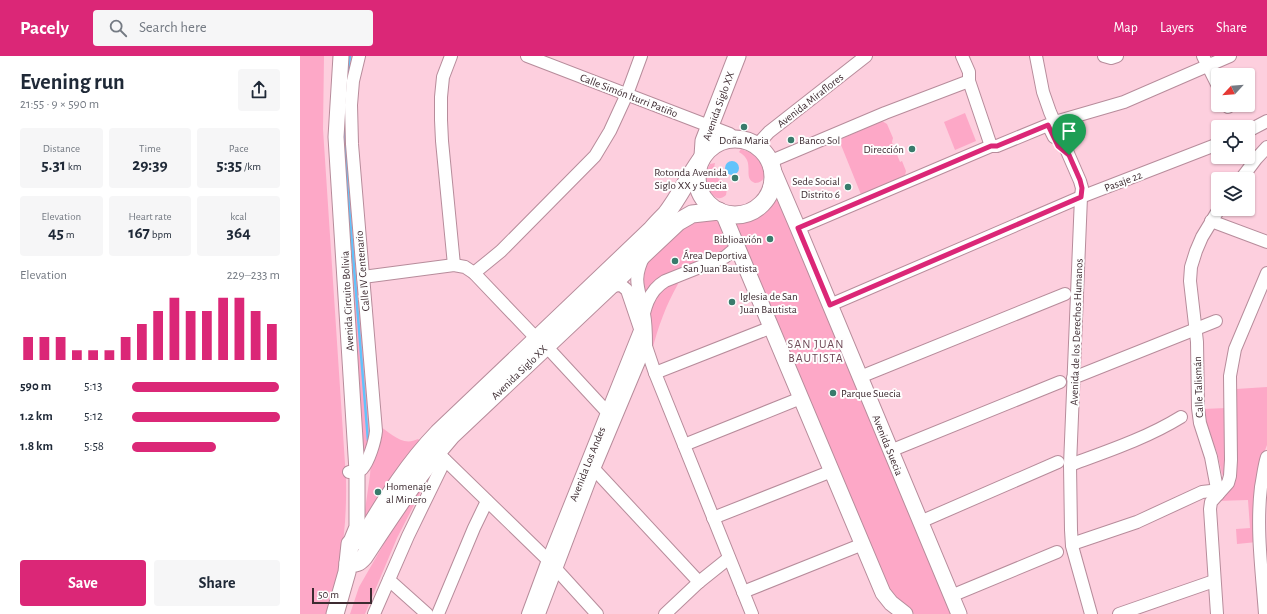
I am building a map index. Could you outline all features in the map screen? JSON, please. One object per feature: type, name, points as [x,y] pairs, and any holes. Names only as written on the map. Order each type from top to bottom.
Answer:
[{"type":"highway","name":"Avenida Siglo XX","points":[[348,563],[355,564],[364,557],[398,506],[441,456],[452,436],[666,214],[702,159],[704,141],[737,56]]},
{"type":"highway","name":"Avenida Siglo XX","points":[[744,140],[724,127],[722,119],[746,56]]},
{"type":"highway","points":[[732,139],[744,140],[761,149],[770,164],[772,184],[768,195],[761,204],[746,213],[735,214],[721,212],[714,208],[705,199],[699,189],[697,178],[702,159],[710,148],[721,141],[732,139]]},
{"type":"highway","name":"Avenida Siglo XX","points":[[350,544],[361,539],[366,533],[390,494],[430,441],[541,342],[610,286],[678,222],[692,214],[721,212]]},
{"type":"highway","name":"Avenida Circuito Bolivia","points":[[335,614],[347,572],[350,544]]},
{"type":"main road","name":"Avenida Circuito Bolivia","points":[[333,56],[329,145],[357,527],[350,544]]},
{"type":"main road","name":"Avenida Circuito Bolivia","points":[[341,56],[336,137],[353,471]]},
{"type":"main road","name":"Avenida Suecia","points":[[770,164],[959,614]]},
{"type":"main road","points":[[721,212],[738,246],[884,593],[899,612]]},
{"type":"street","name":"Calle IV Centenario","points":[[353,471],[362,469],[366,465],[375,439],[376,431],[351,126],[353,81],[359,56]]},
{"type":"street","points":[[451,56],[443,77],[441,120],[454,265]]},
{"type":"street","name":"Calle Simón Iturri Patiño","points":[[527,56],[545,59],[627,94],[710,125],[744,140]]},
{"type":"street","points":[[474,273],[502,251],[595,156],[610,132],[627,94],[641,56]]},
{"type":"street","name":"Avenida Miraflores","points":[[744,140],[770,132],[866,56]]},
{"type":"street","points":[[962,56],[969,72],[969,81],[991,146]]},
{"type":"street","name":"Avenida de los Derechos Humanos","points":[[1036,56],[1043,92],[1082,188],[1073,378],[1070,515],[1072,544],[1091,614]]},
{"type":"street","points":[[1104,56],[1111,58],[1117,56]]},
{"type":"street","points":[[1054,122],[1124,102],[1206,61],[1230,56]]},
{"type":"street","points":[[1206,61],[1211,71]]},
{"type":"street","points":[[770,164],[885,113],[969,81]]},
{"type":"street","points":[[1255,127],[1267,121]]},
{"type":"street","points":[[798,228],[991,146],[997,146],[1048,125],[1058,146],[1069,155]]},
{"type":"street","name":"Pasaje 22","points":[[830,305],[1081,197],[1211,147]]},
{"type":"street","points":[[1246,172],[1267,147]]},
{"type":"street","name":"Calle Talismán","points":[[1214,216],[1199,244],[1191,267],[1190,281],[1195,330],[1198,408],[1200,423],[1211,457],[1218,494]]},
{"type":"street","points":[[1211,221],[1267,242]]},
{"type":"street","name":"Avenida Los Andes","points":[[539,614],[552,565],[641,328],[644,312],[648,302],[657,286],[665,281],[725,257],[738,246]]},
{"type":"street","name":"Avenida Los Andes","points":[[528,614],[552,565],[646,345],[644,312],[637,286],[637,278],[638,268],[648,249]]},
{"type":"street","points":[[363,277],[454,265],[465,267],[474,273],[608,413]]},
{"type":"street","points":[[1217,614],[1210,509],[1212,502],[1228,483],[1230,476],[1230,394],[1232,364],[1235,349],[1267,273]]},
{"type":"street","points":[[610,286],[621,285],[627,290],[656,373],[684,446],[752,614]]},
{"type":"street","points":[[860,377],[1065,294]]},
{"type":"street","points":[[1073,378],[1216,321]]},
{"type":"street","points":[[656,373],[772,327]]},
{"type":"street","points":[[890,451],[1060,382]]},
{"type":"street","points":[[684,446],[802,398]]},
{"type":"street","points":[[1070,465],[1118,448],[1156,431],[1181,417]]},
{"type":"street","points":[[374,614],[441,456],[552,565],[597,614]]},
{"type":"street","points":[[1265,614],[1259,540],[1259,519],[1263,475],[1267,457]]},
{"type":"street","points":[[920,522],[1058,462]]},
{"type":"street","points":[[594,469],[699,582]]},
{"type":"street","points":[[713,518],[832,471]]},
{"type":"street","points":[[1072,544],[1137,522],[1202,492],[1211,491],[1218,494]]},
{"type":"street","points":[[438,614],[487,501]]},
{"type":"street","points":[[743,592],[863,544]]},
{"type":"street","points":[[951,596],[1057,552]]},
{"type":"street","points":[[665,614],[699,582],[730,558]]},
{"type":"street","points":[[389,580],[427,614]]},
{"type":"street","points":[[1119,614],[1214,581]]},
{"type":"shaded area","points":[[300,56],[324,56],[323,129],[346,479],[346,513],[340,564],[326,614],[300,614]]},
{"type":"shaded area","points":[[346,56],[354,56],[351,66],[372,437],[364,452],[343,150]]},
{"type":"shaded area","points":[[965,113],[976,141],[955,150],[944,122]]},
{"type":"shaded area","points":[[882,121],[887,124],[900,162],[902,161],[906,171],[904,179],[862,197],[839,140]]},
{"type":"shaded area","points":[[741,149],[753,155],[761,163],[764,176],[760,182],[755,183],[751,181],[749,177],[747,160],[739,152]]},
{"type":"shaded area","points":[[715,163],[714,172],[727,189],[726,195],[722,198],[714,196],[707,185],[706,180],[706,173],[710,164]]},
{"type":"shaded area","name":"Parque Suecia","points":[[777,190],[953,614],[914,614],[893,597],[735,222],[750,219],[763,211],[770,203]]},
{"type":"shaded area","name":"Área Deportiva San Juan Bautista","points":[[706,217],[715,220],[722,225],[730,242],[728,249],[644,300],[641,287],[645,263],[678,228]]},
{"type":"shaded area","points":[[676,279],[678,284],[663,316],[652,351],[649,312],[655,295]]},
{"type":"shaded area","points":[[1267,387],[1267,445],[1261,461],[1257,542],[1237,544],[1236,529],[1250,528],[1248,500],[1216,501],[1225,493],[1236,389]]},
{"type":"shaded area","points":[[1226,408],[1229,468],[1224,477],[1217,452],[1204,425],[1203,409]]},
{"type":"shaded area","points":[[378,425],[402,440],[412,441],[418,439],[423,443],[363,524],[371,462]]},
{"type":"shaded area","points":[[432,470],[397,538],[365,614],[350,614],[359,587],[399,517]]},
{"type":"water","points":[[729,161],[735,161],[739,165],[739,171],[735,175],[729,175],[725,171],[725,165]]},
{"type":"waterway","points":[[347,82],[350,56]]},
{"type":"waterway","points":[[345,111],[347,181],[368,441]]},
{"type":"place","name":"Doña Maria","points":[[744,127]]},
{"type":"place","name":"Banco Sol","points":[[791,140]]},
{"type":"place","name":"Dirección","points":[[912,149]]},
{"type":"place","name":"Rotonda Avenida Siglo XX y Suecia","points":[[735,178]]},
{"type":"place","name":"Sede Social Distrito 6","points":[[848,187]]},
{"type":"place","name":"Biblioavión","points":[[770,239]]},
{"type":"place","name":"Área Deportiva San Juan Bautista","points":[[675,261]]},
{"type":"place","name":"Iglesia de San Juan Bautista","points":[[732,302]]},
{"type":"place","name":"Parque Suecia","points":[[833,393]]},
{"type":"place","name":"Homenaje al Minero","points":[[378,492]]},
{"type":"district","name":"SAN JUAN BAUTISTA","points":[[816,351]]},
{"type":"route","points":[[1048,125],[1058,146],[1069,155],[1080,180],[1082,188],[1081,197],[830,305],[798,228],[991,146],[997,146],[1048,125]]}]
